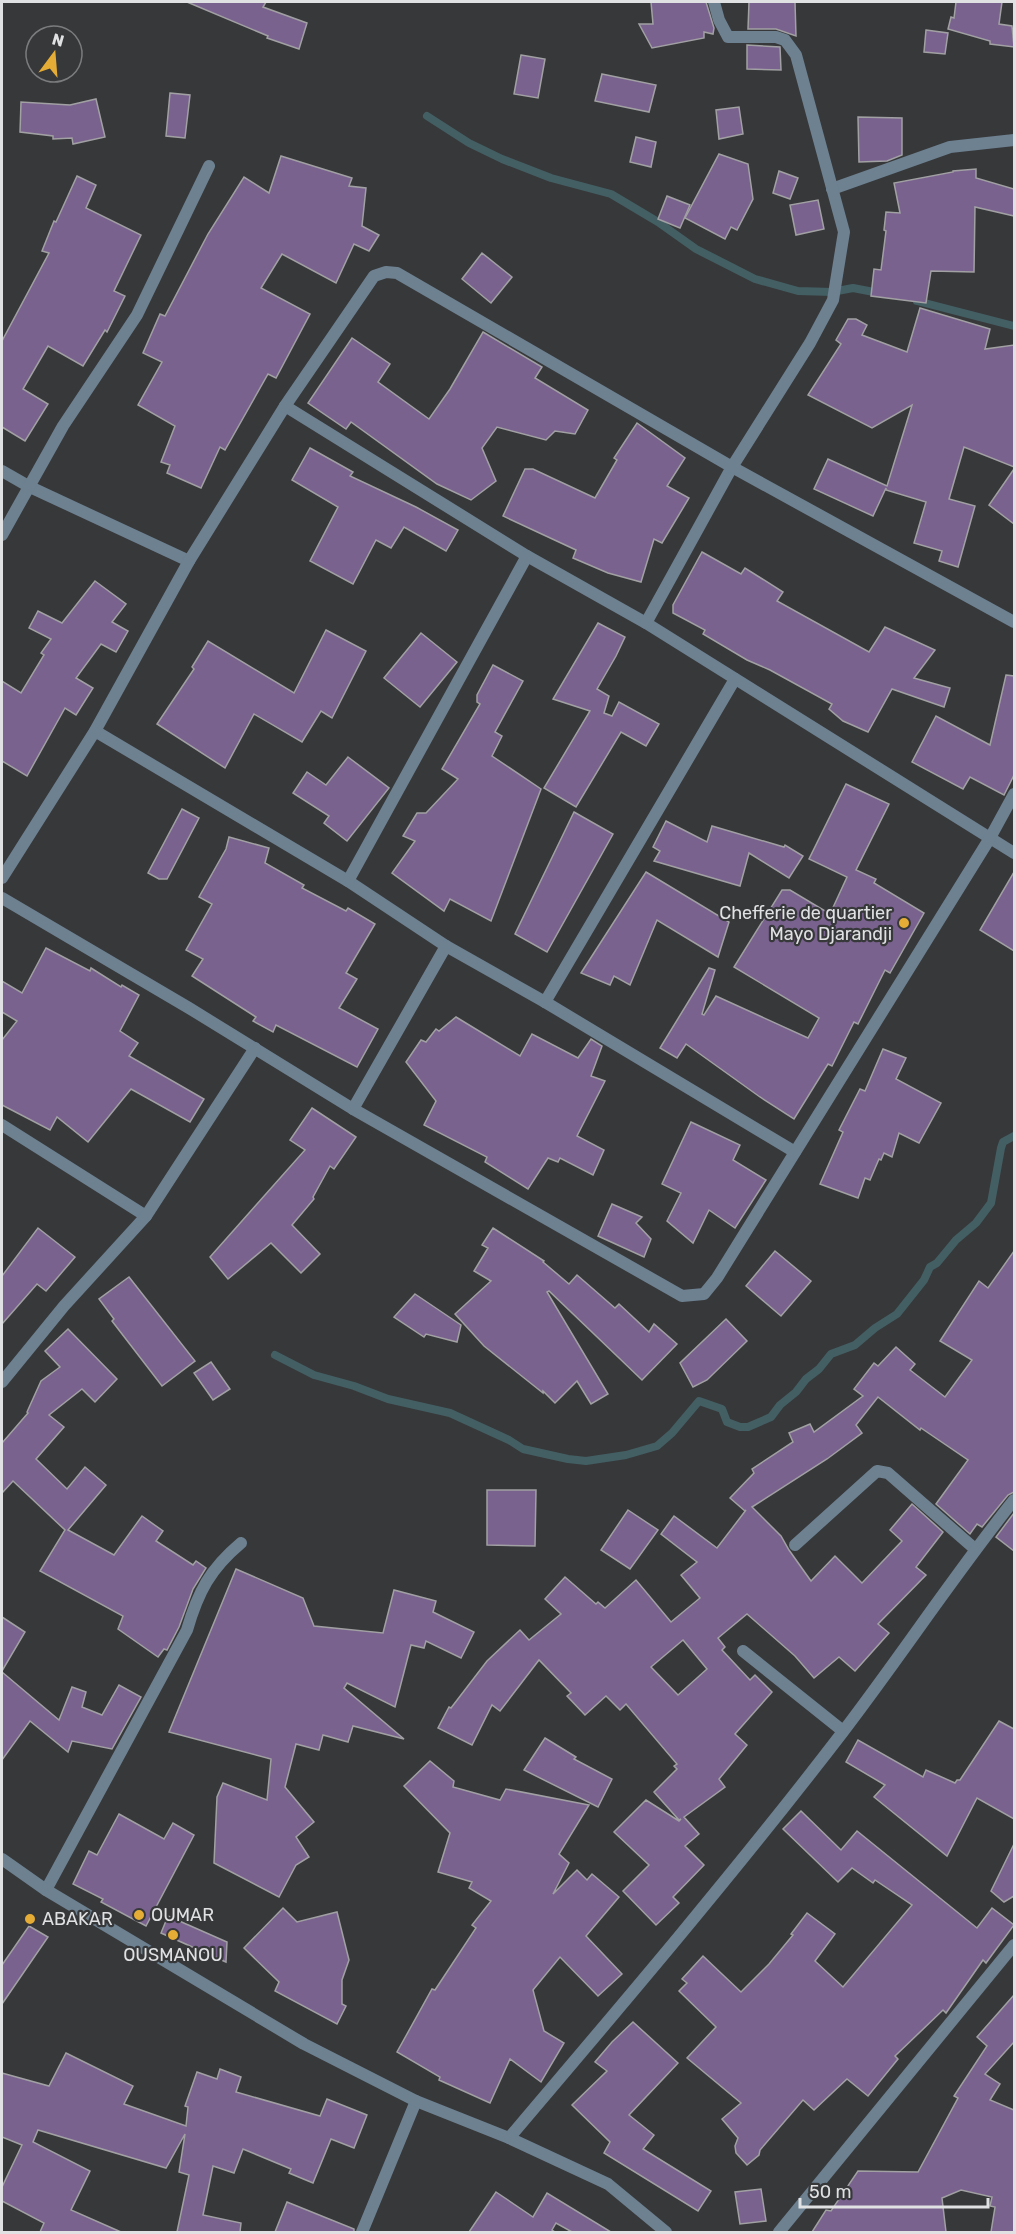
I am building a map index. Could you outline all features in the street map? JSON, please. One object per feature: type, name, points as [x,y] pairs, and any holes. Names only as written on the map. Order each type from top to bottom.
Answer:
[{"type":"street","points":[[646,623],[732,466],[810,343],[833,300],[844,232],[796,55],[785,40],[776,37],[728,37],[719,20],[714,2]]},
{"type":"street","points":[[832,189],[950,147],[1014,140]]},
{"type":"street","points":[[2,535],[63,426],[137,315],[209,166]]},
{"type":"street","points":[[2,878],[95,731],[189,561],[285,406],[374,276],[386,272],[397,273],[732,466],[1014,622]]},
{"type":"street","points":[[285,406],[527,556],[646,623],[1014,853]]},
{"type":"street","points":[[2,471],[30,487],[189,561]]},
{"type":"street","points":[[348,881],[527,556]]},
{"type":"street","points":[[545,1002],[735,679]]},
{"type":"street","points":[[95,731],[348,881],[446,946],[545,1002],[795,1152]]},
{"type":"street","points":[[2,898],[353,1109],[682,1296],[704,1294],[717,1278],[990,838],[1014,794]]},
{"type":"street","points":[[353,1109],[446,946]]},
{"type":"street","points":[[2,1382],[64,1306],[146,1215],[255,1048]]},
{"type":"street","points":[[2,1125],[146,1215]]},
{"type":"street","points":[[795,1545],[877,1471],[888,1473],[975,1549]]},
{"type":"street","points":[[509,2138],[710,1900],[843,1731],[975,1549],[1014,1500]]},
{"type":"street","points":[[46,1890],[187,1630],[195,1603],[207,1580],[223,1559],[241,1543]]},
{"type":"street","points":[[743,1651],[843,1731]]},
{"type":"street","points":[[2,1859],[46,1890],[304,2044],[416,2101],[509,2138],[608,2184],[666,2232]]},
{"type":"street","points":[[778,2232],[1014,1945]]},
{"type":"street","points":[[362,2232],[416,2101]]},
{"type":"building","points":[[187,2],[266,2],[263,7],[307,23],[299,49],[267,38],[268,36]]},
{"type":"building","points":[[651,2],[706,2],[714,28],[713,34],[704,32],[704,38],[652,48],[639,24],[653,24]]},
{"type":"building","points":[[749,2],[795,2],[796,36],[776,29],[748,29]]},
{"type":"building","points":[[956,2],[1002,2],[999,24],[1012,26],[1014,47],[990,44],[990,41],[948,29],[951,17],[954,18]]},
{"type":"building","points":[[926,30],[948,33],[945,54],[924,52]]},
{"type":"building","points":[[747,45],[780,47],[781,70],[747,69]]},
{"type":"building","points":[[521,55],[545,59],[538,98],[514,94]]},
{"type":"building","points":[[602,74],[656,85],[649,112],[595,101]]},
{"type":"building","points":[[170,93],[190,95],[185,138],[166,136]]},
{"type":"building","points":[[96,99],[105,137],[73,144],[72,138],[53,139],[53,136],[20,132],[21,102],[70,105]]},
{"type":"building","points":[[739,107],[743,134],[719,139],[716,110]]},
{"type":"building","points":[[858,117],[902,118],[902,155],[887,161],[859,162]]},
{"type":"building","points":[[636,137],[656,142],[651,167],[630,162]]},
{"type":"building","points":[[719,154],[748,164],[753,199],[737,230],[731,227],[725,239],[685,218]]},
{"type":"building","points":[[281,156],[352,178],[349,186],[366,188],[362,226],[379,235],[369,251],[354,244],[336,283],[282,254],[261,288],[310,314],[276,378],[268,374],[225,450],[220,447],[201,488],[167,473],[170,465],[161,462],[175,426],[138,405],[162,362],[143,353],[160,314],[165,316],[208,234],[244,177],[269,193]]},
{"type":"building","points":[[976,169],[976,178],[1014,189],[1014,216],[975,207],[974,272],[931,271],[926,303],[871,296],[874,269],[881,270],[886,212],[900,213],[894,183],[953,171]]},
{"type":"building","points":[[779,171],[798,178],[790,199],[773,193]]},
{"type":"building","points":[[77,176],[96,185],[86,208],[141,235],[114,291],[125,296],[107,332],[105,330],[83,366],[48,346],[23,389],[48,404],[25,441],[2,427],[2,341],[49,253],[42,251],[54,221],[56,222]]},
{"type":"building","points":[[667,196],[690,205],[680,228],[658,219]]},
{"type":"building","points":[[818,200],[824,229],[796,235],[790,205]]},
{"type":"building","points":[[482,253],[512,277],[491,303],[462,279]]},
{"type":"building","points":[[920,308],[990,329],[985,349],[1014,345],[1014,467],[964,447],[949,499],[975,506],[958,567],[939,561],[942,551],[914,543],[926,502],[886,490],[886,488],[873,516],[814,489],[828,459],[887,486],[912,405],[872,428],[808,395],[841,344],[836,340],[848,319],[856,319],[867,325],[862,335],[907,352]]},
{"type":"building","points":[[483,332],[542,367],[535,378],[588,410],[575,434],[555,431],[546,440],[497,427],[482,448],[496,481],[471,500],[437,484],[351,422],[346,429],[308,403],[352,338],[390,364],[378,382],[429,419],[450,389]]},
{"type":"building","points":[[637,423],[685,458],[667,486],[689,498],[662,543],[654,539],[641,582],[608,573],[573,558],[576,550],[503,516],[525,469],[533,469],[595,498],[617,460],[614,458]]},
{"type":"building","points":[[310,448],[353,472],[350,476],[458,530],[446,551],[404,527],[391,548],[376,540],[353,584],[310,561],[338,507],[292,480]]},
{"type":"building","points":[[1014,469],[1014,524],[989,505]]},
{"type":"building","points":[[702,552],[741,574],[745,568],[783,592],[777,601],[869,652],[885,627],[935,650],[914,678],[950,688],[944,707],[892,689],[868,732],[843,721],[829,709],[832,704],[747,660],[703,634],[705,630],[673,613],[673,605]]},
{"type":"building","points":[[95,581],[126,604],[112,622],[128,631],[116,652],[101,644],[76,678],[93,688],[76,715],[65,708],[27,776],[2,761],[2,681],[21,693],[44,655],[41,653],[51,639],[29,628],[38,611],[62,623]]},
{"type":"building","points":[[598,623],[625,637],[597,689],[609,696],[604,713],[612,716],[619,702],[659,724],[646,746],[621,732],[576,807],[544,788],[590,711],[553,699]]},
{"type":"building","points":[[326,630],[366,651],[332,718],[321,711],[302,742],[254,714],[225,768],[157,724],[194,669],[192,667],[208,641],[294,693]]},
{"type":"building","points":[[421,633],[457,662],[420,707],[384,678]]},
{"type":"building","points":[[493,665],[523,681],[495,732],[502,736],[492,756],[541,789],[491,921],[450,899],[444,911],[392,873],[415,841],[403,836],[417,813],[426,813],[458,779],[442,769],[480,704],[477,702],[477,695]]},
{"type":"building","points":[[1006,675],[1014,676],[1014,775],[1004,795],[970,777],[963,789],[912,762],[936,716],[990,745]]},
{"type":"building","points":[[348,757],[389,788],[347,841],[324,823],[329,816],[293,793],[307,772],[326,785]]},
{"type":"building","points":[[846,784],[889,804],[856,870],[876,879],[874,883],[924,913],[890,973],[885,970],[858,1024],[854,1022],[832,1066],[828,1064],[794,1119],[686,1044],[677,1058],[660,1048],[709,968],[715,970],[702,1014],[704,1015],[716,996],[808,1038],[819,1018],[734,967],[782,890],[790,890],[830,914],[847,877],[809,859]]},
{"type":"building","points":[[182,809],[199,818],[167,879],[159,879],[148,873]]},
{"type":"building","points":[[574,812],[613,834],[547,952],[515,934]]},
{"type":"building","points":[[666,821],[707,842],[712,826],[784,847],[785,845],[803,856],[789,878],[749,853],[740,886],[654,861],[660,851],[653,847]]},
{"type":"building","points":[[229,837],[269,848],[265,863],[304,885],[302,888],[346,911],[348,908],[375,924],[346,973],[357,979],[339,1008],[378,1029],[357,1067],[276,1025],[273,1032],[253,1021],[256,1017],[192,976],[203,959],[186,950],[212,904],[199,897],[226,849]]},
{"type":"building","points":[[646,872],[729,922],[718,957],[657,920],[630,985],[614,976],[610,985],[581,973]]},
{"type":"building","points":[[1014,872],[1014,951],[980,930]]},
{"type":"building","points":[[46,948],[90,971],[91,968],[121,987],[122,985],[139,995],[120,1031],[138,1043],[129,1056],[204,1099],[190,1122],[131,1089],[88,1142],[57,1117],[50,1130],[2,1105],[2,1040],[17,1021],[2,1012],[2,981],[22,993]]},
{"type":"building","points":[[456,1017],[520,1056],[532,1034],[578,1058],[591,1039],[602,1046],[591,1076],[605,1081],[577,1136],[604,1150],[593,1175],[560,1158],[558,1162],[548,1158],[528,1189],[485,1162],[487,1157],[424,1125],[436,1101],[406,1062],[421,1040],[426,1042],[436,1029],[439,1031]]},
{"type":"building","points":[[883,1049],[906,1058],[896,1079],[941,1103],[919,1143],[899,1133],[892,1157],[884,1153],[881,1160],[879,1159],[870,1180],[865,1178],[858,1198],[820,1184],[843,1132],[839,1130],[860,1089],[865,1091]]},
{"type":"building","points":[[312,1108],[356,1137],[334,1169],[330,1166],[314,1199],[292,1225],[320,1254],[301,1273],[271,1243],[228,1279],[210,1257],[305,1150],[290,1140]]},
{"type":"building","points":[[691,1122],[740,1145],[733,1160],[766,1180],[735,1228],[709,1210],[693,1243],[667,1221],[681,1193],[662,1184]]},
{"type":"building","points":[[612,1204],[642,1217],[636,1223],[651,1239],[644,1257],[598,1236]]},
{"type":"building","points":[[38,1228],[75,1257],[46,1291],[37,1284],[2,1324],[2,1276]]},
{"type":"building","points":[[493,1228],[544,1261],[569,1284],[577,1275],[615,1308],[619,1304],[649,1332],[654,1324],[677,1344],[642,1380],[549,1291],[547,1292],[608,1394],[591,1404],[577,1381],[555,1403],[543,1391],[543,1393],[484,1346],[455,1314],[491,1281],[474,1271],[488,1248],[482,1245]]},
{"type":"building","points":[[775,1251],[811,1281],[781,1316],[746,1286]]},
{"type":"building","points":[[1014,1251],[1014,1492],[1008,1495],[982,1527],[977,1524],[970,1534],[936,1504],[968,1460],[921,1428],[920,1430],[878,1397],[856,1425],[862,1433],[827,1459],[752,1507],[781,1536],[811,1581],[835,1556],[862,1583],[902,1541],[890,1530],[912,1504],[943,1532],[916,1567],[926,1575],[878,1624],[889,1633],[855,1671],[839,1657],[814,1678],[795,1656],[747,1614],[718,1638],[725,1647],[722,1650],[750,1680],[755,1675],[772,1692],[735,1734],[747,1745],[719,1779],[725,1787],[684,1817],[699,1834],[685,1846],[704,1865],[673,1897],[679,1903],[656,1925],[623,1891],[649,1865],[614,1832],[646,1800],[679,1821],[681,1819],[679,1820],[654,1792],[677,1769],[674,1766],[677,1764],[626,1704],[620,1710],[606,1696],[585,1715],[567,1696],[571,1693],[539,1660],[500,1711],[492,1705],[472,1745],[438,1728],[449,1707],[451,1708],[487,1661],[520,1630],[529,1640],[561,1614],[545,1599],[565,1577],[596,1604],[598,1602],[605,1608],[636,1580],[671,1622],[700,1598],[681,1575],[697,1562],[661,1534],[674,1516],[717,1548],[746,1510],[730,1498],[754,1473],[752,1469],[793,1442],[789,1433],[810,1424],[814,1432],[863,1396],[854,1389],[874,1363],[878,1366],[896,1347],[915,1364],[910,1370],[945,1397],[972,1360],[940,1341],[979,1281],[988,1288]],"holes":[[[683,1640],[707,1669],[678,1695],[651,1667]]]},
{"type":"building","points":[[129,1277],[195,1361],[162,1386],[112,1321],[114,1319],[99,1299]]},
{"type":"building","points":[[415,1294],[461,1325],[457,1342],[426,1334],[424,1337],[394,1317]]},
{"type":"building","points":[[726,1319],[747,1341],[707,1380],[693,1387],[680,1363]]},
{"type":"building","points":[[68,1329],[117,1379],[95,1402],[82,1389],[49,1415],[64,1427],[36,1459],[67,1489],[85,1467],[106,1485],[68,1530],[114,1555],[142,1516],[163,1531],[156,1541],[193,1565],[196,1561],[206,1568],[193,1589],[179,1627],[167,1650],[164,1649],[158,1657],[118,1629],[123,1616],[40,1571],[65,1530],[13,1481],[2,1493],[2,1443],[28,1413],[41,1381],[60,1367],[45,1351]]},
{"type":"building","points":[[211,1362],[230,1389],[213,1400],[194,1373]]},
{"type":"building","points":[[487,1490],[536,1490],[535,1546],[487,1545]]},
{"type":"building","points":[[628,1510],[658,1530],[630,1569],[601,1550]]},
{"type":"building","points":[[1014,1513],[1014,1551],[996,1537]]},
{"type":"building","points":[[236,1569],[303,1598],[314,1626],[383,1633],[394,1590],[436,1601],[433,1612],[474,1632],[461,1658],[426,1641],[424,1648],[411,1645],[395,1707],[347,1683],[344,1688],[404,1739],[353,1726],[348,1742],[323,1735],[319,1750],[296,1744],[285,1787],[314,1822],[296,1837],[309,1857],[296,1865],[279,1897],[214,1863],[217,1797],[223,1783],[267,1800],[271,1759],[169,1732]]},
{"type":"building","points":[[2,1617],[25,1632],[2,1671]]},
{"type":"building","points":[[2,1672],[59,1720],[72,1687],[86,1692],[82,1707],[102,1715],[119,1685],[141,1697],[112,1749],[72,1741],[68,1752],[30,1721],[2,1760]]},
{"type":"building","points":[[999,1721],[1014,1729],[1014,1819],[977,1798],[947,1856],[874,1797],[885,1785],[846,1762],[858,1740],[923,1777],[926,1770],[955,1783],[960,1780]]},
{"type":"building","points":[[545,1738],[576,1757],[574,1759],[612,1779],[598,1807],[524,1770]]},
{"type":"building","points":[[430,1761],[454,1781],[453,1787],[500,1800],[506,1789],[589,1805],[559,1854],[569,1863],[553,1894],[577,1870],[587,1880],[592,1874],[619,1897],[586,1936],[622,1974],[598,1996],[560,1957],[533,1990],[544,2031],[564,2043],[541,2082],[510,2059],[490,2103],[439,2080],[440,2077],[397,2052],[432,1989],[435,1990],[476,1928],[472,1925],[491,1901],[469,1888],[472,1882],[438,1872],[450,1833],[404,1786]]},
{"type":"building","points":[[801,1811],[841,1850],[857,1831],[977,1928],[992,1908],[1014,1925],[986,1963],[983,1960],[946,2013],[943,2010],[895,2056],[898,2059],[868,2096],[847,2079],[814,2110],[803,2100],[760,2150],[759,2155],[747,2165],[736,2153],[735,2146],[738,2138],[722,2119],[741,2103],[687,2058],[716,2027],[679,1991],[687,1983],[682,1979],[703,1956],[741,1992],[769,1964],[793,1935],[791,1934],[807,1913],[835,1934],[815,1961],[843,1987],[912,1905],[875,1880],[873,1883],[852,1868],[838,1882],[783,1829]]},
{"type":"building","points":[[119,1814],[164,1839],[173,1823],[194,1835],[146,1926],[101,1902],[103,1899],[73,1884],[89,1851],[97,1855]]},
{"type":"building","points":[[1014,1844],[1014,1896],[1004,1902],[991,1891]]},
{"type":"building","points":[[283,1908],[297,1922],[337,1912],[349,1960],[342,1980],[342,2004],[346,2006],[337,2024],[275,1991],[279,1982],[244,1948]]},
{"type":"building","points":[[168,1916],[227,1942],[226,1962],[161,1933]]},
{"type":"building","points":[[29,1926],[48,1937],[2,2004],[2,1965]]},
{"type":"building","points":[[1014,1995],[1014,2042],[985,2074],[1000,2084],[990,2100],[1014,2110],[1014,2232],[991,2232],[995,2207],[990,2206],[992,2197],[961,2190],[942,2198],[946,2232],[812,2232],[826,2210],[831,2211],[858,2171],[918,2172],[958,2098],[954,2096],[987,2046],[977,2037]]},
{"type":"building","points":[[633,2022],[678,2063],[629,2115],[654,2135],[643,2149],[711,2191],[698,2211],[604,2153],[610,2142],[572,2105],[607,2071],[595,2062]]},
{"type":"building","points":[[66,2053],[133,2086],[124,2104],[186,2126],[188,2107],[185,2106],[197,2072],[217,2079],[220,2069],[241,2077],[236,2092],[320,2116],[327,2099],[367,2115],[354,2148],[331,2139],[313,2183],[289,2173],[291,2169],[243,2149],[234,2173],[213,2166],[203,2215],[241,2223],[240,2232],[177,2232],[189,2175],[179,2172],[185,2134],[166,2168],[38,2130],[33,2142],[90,2171],[71,2210],[121,2232],[40,2232],[44,2223],[2,2201],[2,2187],[22,2145],[2,2137],[2,2073],[49,2086]]},
{"type":"building","points":[[761,2189],[766,2221],[740,2224],[735,2192]]},
{"type":"building","points":[[496,2192],[533,2217],[547,2193],[611,2232],[572,2232],[556,2223],[552,2230],[555,2232],[469,2232]]},
{"type":"building","points":[[287,2202],[354,2229],[354,2232],[275,2232]]},
{"type":"waterway","points":[[427,116],[469,143],[502,159],[551,178],[611,194],[658,222],[696,249],[755,279],[798,291],[832,292],[853,288],[879,293]]},
{"type":"waterway","points":[[917,301],[1014,326]]},
{"type":"waterway","points":[[275,1355],[314,1375],[354,1386],[388,1399],[450,1413],[509,1440],[523,1449],[568,1459],[586,1461],[626,1455],[657,1446],[672,1433],[699,1401],[722,1409],[727,1422],[740,1427],[748,1427],[771,1417],[831,1354],[855,1345],[875,1328],[897,1314],[924,1280],[930,1267],[937,1263],[956,1240],[976,1223],[991,1203],[1003,1142],[1014,1136]]},
{"type":"place","name":"Chefferie de quartier Mayo Djarandji","points":[[904,923]]},
{"type":"place","name":"OUMAR","points":[[139,1915]]},
{"type":"place","name":"ABAKAR","points":[[30,1919]]},
{"type":"place","name":"OUSMANOU","points":[[173,1935]]}]
